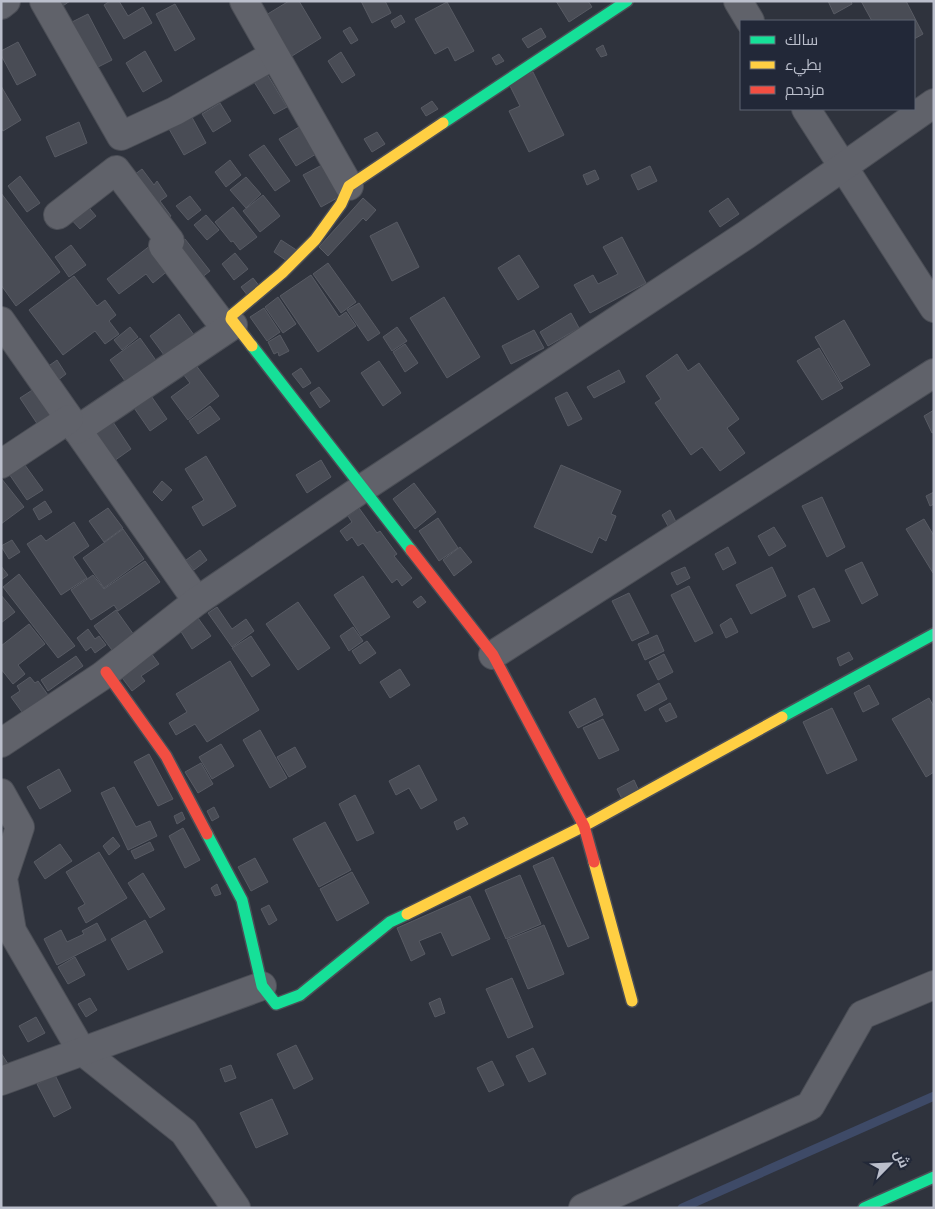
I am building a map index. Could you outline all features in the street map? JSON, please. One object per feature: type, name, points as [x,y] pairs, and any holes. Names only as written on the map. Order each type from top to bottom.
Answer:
[{"type":"street","points":[[1,5],[6,1]]},
{"type":"street","points":[[44,1],[121,136],[175,111],[274,55]]},
{"type":"street","points":[[230,327],[232,315],[295,263],[343,203],[349,186],[627,1]]},
{"type":"street","points":[[738,1],[749,20]]},
{"type":"street","points":[[251,4],[274,55],[349,186]]},
{"type":"street","points":[[1,743],[106,672],[197,601],[363,488],[738,240],[934,103]]},
{"type":"street","points":[[807,110],[934,308]]},
{"type":"street","points":[[58,215],[116,170],[170,241],[163,246],[363,488],[493,655],[584,826],[632,1001]]},
{"type":"street","points":[[1,321],[197,601]]},
{"type":"street","points":[[1,464],[73,424],[230,327]]},
{"type":"street","points":[[493,655],[934,373]]},
{"type":"street","points":[[106,672],[166,756],[242,900],[262,986],[276,1004],[300,995],[390,922],[584,826],[934,634]]},
{"type":"street","points":[[1,793],[20,827],[3,878],[12,931],[81,1050],[184,1132],[236,1208]]},
{"type":"street","points":[[582,1208],[810,1106],[862,1015],[934,985]]},
{"type":"street","points":[[1,1081],[81,1050],[262,986]]},
{"type":"street","points":[[864,1208],[934,1177]]},
{"type":"building","points":[[51,1],[70,1],[57,10]]},
{"type":"building","points":[[110,1],[119,1],[128,16],[143,7],[152,23],[124,39],[104,5]]},
{"type":"building","points":[[289,1],[299,1],[321,38],[292,56],[266,15]]},
{"type":"building","points":[[361,1],[385,1],[391,13],[372,23]]},
{"type":"building","points":[[556,1],[588,1],[592,7],[569,22]]},
{"type":"building","points":[[828,1],[851,1],[852,4],[834,14]]},
{"type":"building","points":[[861,1],[906,1],[923,34],[915,38],[915,20],[871,20]]},
{"type":"building","points":[[447,2],[474,51],[455,61],[448,47],[435,54],[415,19]]},
{"type":"building","points":[[175,4],[195,39],[175,51],[156,14]]},
{"type":"building","points":[[88,14],[112,60],[92,70],[68,24]]},
{"type":"building","points":[[401,15],[405,22],[395,28],[391,21]]},
{"type":"building","points":[[350,27],[358,40],[351,44],[343,31]]},
{"type":"building","points":[[541,28],[546,37],[528,48],[522,39]]},
{"type":"building","points":[[18,42],[36,75],[17,85],[1,55],[1,51]]},
{"type":"building","points":[[603,45],[607,55],[601,57],[596,49]]},
{"type":"building","points":[[145,51],[162,81],[143,92],[126,63]]},
{"type":"building","points":[[341,52],[355,75],[342,83],[328,61]]},
{"type":"building","points":[[499,54],[504,61],[496,65],[492,58]]},
{"type":"building","points":[[264,69],[287,107],[274,114],[251,77]]},
{"type":"building","points":[[533,72],[564,135],[529,152],[509,111],[520,106],[509,84]]},
{"type":"building","points":[[1,86],[21,120],[3,131],[1,127]]},
{"type":"building","points":[[432,101],[438,109],[426,116],[421,108]]},
{"type":"building","points":[[220,103],[231,121],[213,132],[202,114]]},
{"type":"building","points":[[188,110],[206,143],[184,155],[165,122]]},
{"type":"building","points":[[79,122],[87,143],[55,157],[46,137]]},
{"type":"building","points":[[299,127],[316,154],[296,166],[279,139]]},
{"type":"building","points":[[377,132],[385,144],[372,152],[364,139]]},
{"type":"building","points":[[264,145],[290,181],[275,191],[249,155]]},
{"type":"building","points":[[230,160],[241,175],[226,187],[215,172]]},
{"type":"building","points":[[322,165],[339,197],[321,207],[303,175]]},
{"type":"building","points":[[650,166],[657,181],[638,190],[631,175]]},
{"type":"building","points":[[142,169],[154,185],[157,181],[167,196],[160,201],[171,216],[162,222],[130,178]]},
{"type":"building","points":[[595,170],[599,179],[587,185],[583,175]]},
{"type":"building","points":[[20,176],[40,203],[27,212],[8,186]]},
{"type":"building","points":[[246,177],[261,194],[246,208],[230,190]]},
{"type":"building","points":[[1,193],[60,272],[16,306],[1,285]]},
{"type":"building","points":[[263,195],[280,216],[260,232],[243,211]]},
{"type":"building","points":[[190,196],[201,210],[188,220],[176,206]]},
{"type":"building","points":[[363,198],[376,210],[366,221],[363,218],[328,256],[319,247]]},
{"type":"building","points":[[728,198],[739,214],[720,227],[709,211]]},
{"type":"building","points":[[85,203],[96,216],[80,229],[69,217]]},
{"type":"building","points":[[233,207],[257,237],[240,250],[215,222]]},
{"type":"building","points":[[206,215],[219,230],[207,240],[194,225]]},
{"type":"building","points":[[397,222],[419,267],[392,281],[370,236]]},
{"type":"building","points":[[622,237],[646,283],[590,313],[574,285],[593,275],[598,284],[618,274],[603,247]]},
{"type":"building","points":[[185,239],[210,271],[196,282],[171,249]]},
{"type":"building","points":[[281,240],[298,251],[290,263],[274,252]]},
{"type":"building","points":[[71,245],[86,265],[69,277],[55,257]]},
{"type":"building","points":[[151,245],[170,269],[153,283],[146,274],[119,294],[107,279]]},
{"type":"building","points":[[235,253],[248,269],[234,280],[222,264]]},
{"type":"building","points":[[519,255],[539,287],[518,300],[498,268]]},
{"type":"building","points":[[328,263],[356,302],[341,313],[313,274]]},
{"type":"building","points":[[311,275],[339,317],[346,312],[356,326],[318,352],[280,296]]},
{"type":"building","points":[[74,276],[97,306],[105,300],[116,315],[109,321],[119,334],[105,344],[95,331],[63,355],[29,310]]},
{"type":"building","points":[[253,278],[260,287],[248,296],[241,287]]},
{"type":"building","points":[[278,297],[296,324],[283,333],[265,307]]},
{"type":"building","points":[[444,297],[480,357],[447,378],[410,318]]},
{"type":"building","points":[[359,303],[380,333],[368,341],[347,310]]},
{"type":"building","points":[[264,308],[280,332],[267,341],[250,317]]},
{"type":"building","points":[[571,313],[579,328],[548,346],[540,332]]},
{"type":"building","points":[[179,314],[199,342],[170,363],[150,336]]},
{"type":"building","points":[[844,320],[870,365],[841,382],[815,337]]},
{"type":"building","points":[[130,327],[138,337],[122,350],[114,340]]},
{"type":"building","points":[[397,327],[407,341],[392,351],[383,337]]},
{"type":"building","points":[[534,330],[544,348],[511,364],[502,346]]},
{"type":"building","points":[[280,335],[289,351],[279,356],[278,352],[274,354],[268,342]]},
{"type":"building","points":[[140,338],[160,366],[130,388],[110,360]]},
{"type":"building","points":[[405,344],[418,363],[405,372],[393,352]]},
{"type":"building","points":[[819,348],[843,388],[822,400],[797,361]]},
{"type":"building","points":[[677,354],[688,371],[699,363],[739,419],[727,428],[745,453],[720,471],[702,447],[691,455],[655,403],[661,399],[646,376]]},
{"type":"building","points":[[57,360],[66,374],[53,384],[43,370]]},
{"type":"building","points":[[192,360],[219,396],[188,420],[171,397],[190,383],[180,370]]},
{"type":"building","points":[[379,361],[401,393],[383,406],[361,373]]},
{"type":"building","points":[[301,368],[311,383],[303,388],[292,374]]},
{"type":"building","points":[[619,370],[625,382],[594,398],[587,387]]},
{"type":"building","points":[[37,387],[57,417],[40,428],[20,398]]},
{"type":"building","points":[[319,387],[330,401],[320,408],[310,393]]},
{"type":"building","points":[[147,390],[167,419],[150,431],[130,402]]},
{"type":"building","points":[[567,392],[582,419],[568,426],[555,398]]},
{"type":"building","points":[[210,406],[220,419],[198,434],[189,421]]},
{"type":"building","points":[[934,410],[934,432],[932,433],[924,416]]},
{"type":"building","points":[[109,416],[131,449],[114,461],[92,428]]},
{"type":"building","points":[[206,456],[236,506],[203,526],[192,507],[204,500],[185,469]]},
{"type":"building","points":[[321,460],[331,477],[307,493],[296,475]]},
{"type":"building","points":[[22,461],[43,490],[27,500],[7,471]]},
{"type":"building","points":[[561,465],[621,491],[611,514],[616,516],[606,541],[599,537],[592,553],[534,527]]},
{"type":"building","points":[[1,478],[24,507],[1,524]]},
{"type":"building","points":[[162,481],[172,490],[162,501],[153,492]]},
{"type":"building","points":[[414,483],[436,512],[415,529],[393,499]]},
{"type":"building","points":[[934,492],[934,504],[930,506],[926,496]]},
{"type":"building","points":[[822,497],[845,547],[827,557],[802,506]]},
{"type":"building","points":[[45,501],[52,512],[39,520],[33,509]]},
{"type":"building","points":[[108,508],[123,528],[104,542],[89,521]]},
{"type":"building","points":[[359,508],[377,533],[380,531],[397,554],[394,556],[412,578],[402,586],[397,579],[392,583],[363,543],[358,546],[352,537],[347,541],[340,531],[352,522],[348,516]]},
{"type":"building","points":[[670,510],[677,524],[669,528],[662,515]]},
{"type":"building","points":[[438,518],[458,548],[439,561],[419,531]]},
{"type":"building","points":[[924,519],[934,536],[933,573],[906,529]]},
{"type":"building","points":[[74,522],[89,546],[73,557],[87,578],[61,595],[27,544],[41,535],[46,541]]},
{"type":"building","points":[[774,527],[786,546],[769,556],[758,536]]},
{"type":"building","points":[[123,529],[144,559],[104,588],[83,558]]},
{"type":"building","points":[[12,540],[20,552],[9,559],[1,546]]},
{"type":"building","points":[[460,547],[472,562],[454,576],[443,560]]},
{"type":"building","points":[[728,547],[736,563],[723,570],[715,554]]},
{"type":"building","points":[[200,550],[207,560],[194,570],[186,560]]},
{"type":"building","points":[[145,561],[160,582],[118,611],[114,605],[91,620],[71,590],[93,575],[104,589]]},
{"type":"building","points":[[862,562],[878,595],[862,604],[845,570]]},
{"type":"building","points":[[1,566],[8,575],[1,580]]},
{"type":"building","points":[[685,567],[690,578],[677,585],[671,573]]},
{"type":"building","points":[[772,567],[786,596],[751,614],[736,585]]},
{"type":"building","points":[[19,574],[75,646],[58,658],[3,587]]},
{"type":"building","points":[[363,576],[390,617],[361,636],[334,595]]},
{"type":"building","points":[[689,586],[713,633],[695,642],[671,595]]},
{"type":"building","points":[[814,588],[830,621],[813,628],[798,596]]},
{"type":"building","points":[[629,593],[649,633],[632,641],[612,601]]},
{"type":"building","points":[[1,595],[15,612],[1,623]]},
{"type":"building","points":[[421,596],[426,602],[418,608],[413,602]]},
{"type":"building","points":[[298,602],[330,648],[298,670],[266,624]]},
{"type":"building","points":[[217,607],[232,629],[246,619],[254,631],[232,647],[208,613]]},
{"type":"building","points":[[116,610],[134,635],[112,650],[94,626]]},
{"type":"building","points":[[198,618],[211,636],[192,649],[180,630]]},
{"type":"building","points":[[731,618],[738,632],[726,638],[720,625]]},
{"type":"building","points":[[29,624],[45,644],[18,665],[25,674],[13,684],[1,669],[1,646]]},
{"type":"building","points":[[353,627],[363,641],[349,651],[340,636]]},
{"type":"building","points":[[88,629],[95,639],[99,636],[106,645],[95,653],[91,647],[86,651],[77,638]]},
{"type":"building","points":[[657,635],[664,651],[645,660],[638,644]]},
{"type":"building","points":[[251,636],[270,665],[252,677],[232,648]]},
{"type":"building","points":[[367,641],[376,653],[360,664],[352,651]]},
{"type":"building","points":[[148,649],[159,664],[141,676],[145,681],[132,691],[117,671]]},
{"type":"building","points":[[849,652],[853,659],[840,666],[837,658]]},
{"type":"building","points":[[664,654],[673,672],[658,680],[649,662]]},
{"type":"building","points":[[76,656],[83,666],[48,691],[41,680]]},
{"type":"building","points":[[230,661],[259,710],[207,742],[195,724],[176,735],[169,723],[187,712],[176,694]]},
{"type":"building","points":[[400,669],[410,685],[390,698],[380,682]]},
{"type":"building","points":[[30,677],[35,683],[38,681],[48,695],[22,712],[11,697],[20,691],[17,686]]},
{"type":"building","points":[[659,683],[667,699],[645,711],[637,695]]},
{"type":"building","points":[[869,685],[879,704],[863,712],[854,693]]},
{"type":"building","points":[[595,698],[603,715],[578,728],[569,712]]},
{"type":"building","points":[[929,698],[934,707],[934,772],[926,777],[892,719]]},
{"type":"building","points":[[670,703],[677,717],[666,722],[659,709]]},
{"type":"building","points":[[832,708],[857,760],[827,774],[803,722]]},
{"type":"building","points":[[603,719],[619,750],[599,759],[583,728]]},
{"type":"building","points":[[260,730],[287,778],[270,788],[243,740]]},
{"type":"building","points":[[221,744],[234,766],[212,779],[199,757]]},
{"type":"building","points":[[295,747],[306,767],[289,777],[277,757]]},
{"type":"building","points":[[149,754],[173,799],[158,806],[134,762]]},
{"type":"building","points":[[201,763],[213,784],[198,793],[185,772]]},
{"type":"building","points":[[419,765],[437,800],[421,809],[409,788],[396,795],[389,781]]},
{"type":"building","points":[[59,769],[71,791],[40,809],[27,787]]},
{"type":"building","points":[[634,780],[639,791],[622,799],[617,789]]},
{"type":"building","points":[[114,787],[136,827],[150,821],[157,836],[128,850],[101,793]]},
{"type":"building","points":[[355,795],[374,833],[357,841],[339,804]]},
{"type":"building","points":[[214,807],[219,817],[212,821],[207,811]]},
{"type":"building","points":[[182,812],[185,819],[177,824],[174,816]]},
{"type":"building","points":[[464,817],[468,824],[457,830],[454,822]]},
{"type":"building","points":[[325,822],[351,870],[319,887],[293,839]]},
{"type":"building","points":[[183,828],[200,860],[185,868],[169,836]]},
{"type":"building","points":[[113,837],[120,846],[109,855],[103,846]]},
{"type":"building","points":[[150,842],[154,850],[135,859],[131,851]]},
{"type":"building","points":[[60,844],[72,861],[45,879],[34,862]]},
{"type":"building","points":[[99,852],[127,898],[86,923],[78,908],[85,904],[66,872]]},
{"type":"building","points":[[553,857],[589,938],[568,947],[533,866]]},
{"type":"building","points":[[255,858],[268,882],[251,891],[238,867]]},
{"type":"building","points":[[352,872],[369,903],[337,921],[320,889]]},
{"type":"building","points":[[143,873],[165,909],[150,918],[128,883]]},
{"type":"building","points":[[520,875],[541,924],[506,939],[485,890]]},
{"type":"building","points":[[217,884],[221,894],[215,896],[211,888]]},
{"type":"building","points":[[470,896],[490,939],[452,956],[441,932],[419,941],[425,954],[411,961],[397,928]]},
{"type":"building","points":[[269,905],[277,920],[269,925],[261,909]]},
{"type":"building","points":[[145,920],[163,952],[128,970],[111,939]]},
{"type":"building","points":[[97,923],[106,940],[57,965],[44,939],[61,930],[67,942],[84,934],[82,931]]},
{"type":"building","points":[[544,925],[564,974],[528,989],[507,940]]},
{"type":"building","points":[[75,957],[85,975],[68,984],[58,967]]},
{"type":"building","points":[[512,978],[533,1027],[508,1038],[486,989]]},
{"type":"building","points":[[90,998],[97,1010],[86,1017],[78,1004]]},
{"type":"building","points":[[440,998],[445,1013],[435,1017],[429,1003]]},
{"type":"building","points":[[36,1017],[45,1033],[28,1042],[19,1026]]},
{"type":"building","points":[[296,1045],[313,1079],[294,1089],[277,1054]]},
{"type":"building","points":[[533,1048],[546,1074],[529,1082],[516,1056]]},
{"type":"building","points":[[1,1053],[10,1067],[1,1072]]},
{"type":"building","points":[[492,1061],[504,1085],[489,1092],[477,1068]]},
{"type":"building","points":[[231,1065],[236,1078],[225,1082],[220,1069]]},
{"type":"building","points":[[55,1075],[71,1108],[54,1117],[37,1084]]},
{"type":"building","points":[[272,1099],[288,1134],[256,1148],[240,1113]]},
{"type":"waterway","points":[[682,1208],[934,1096]]},
{"type":"traffic: fast","points":[[443,123],[627,1]]},
{"type":"traffic: fast","points":[[252,346],[411,550]]},
{"type":"traffic: fast","points":[[782,717],[934,634]]},
{"type":"traffic: fast","points":[[207,834],[242,900],[262,986],[276,1004],[300,995],[390,922],[407,914]]},
{"type":"traffic: fast","points":[[864,1208],[934,1177]]},
{"type":"traffic: slow","points":[[252,346],[231,319],[232,315],[282,273],[315,240],[341,204],[349,186],[443,123]]},
{"type":"traffic: slow","points":[[407,914],[584,826],[782,717]]},
{"type":"traffic: slow","points":[[594,862],[632,1001]]},
{"type":"traffic: jam","points":[[411,550],[493,655],[584,826],[594,862]]},
{"type":"traffic: jam","points":[[106,672],[166,756],[207,834]]}]
